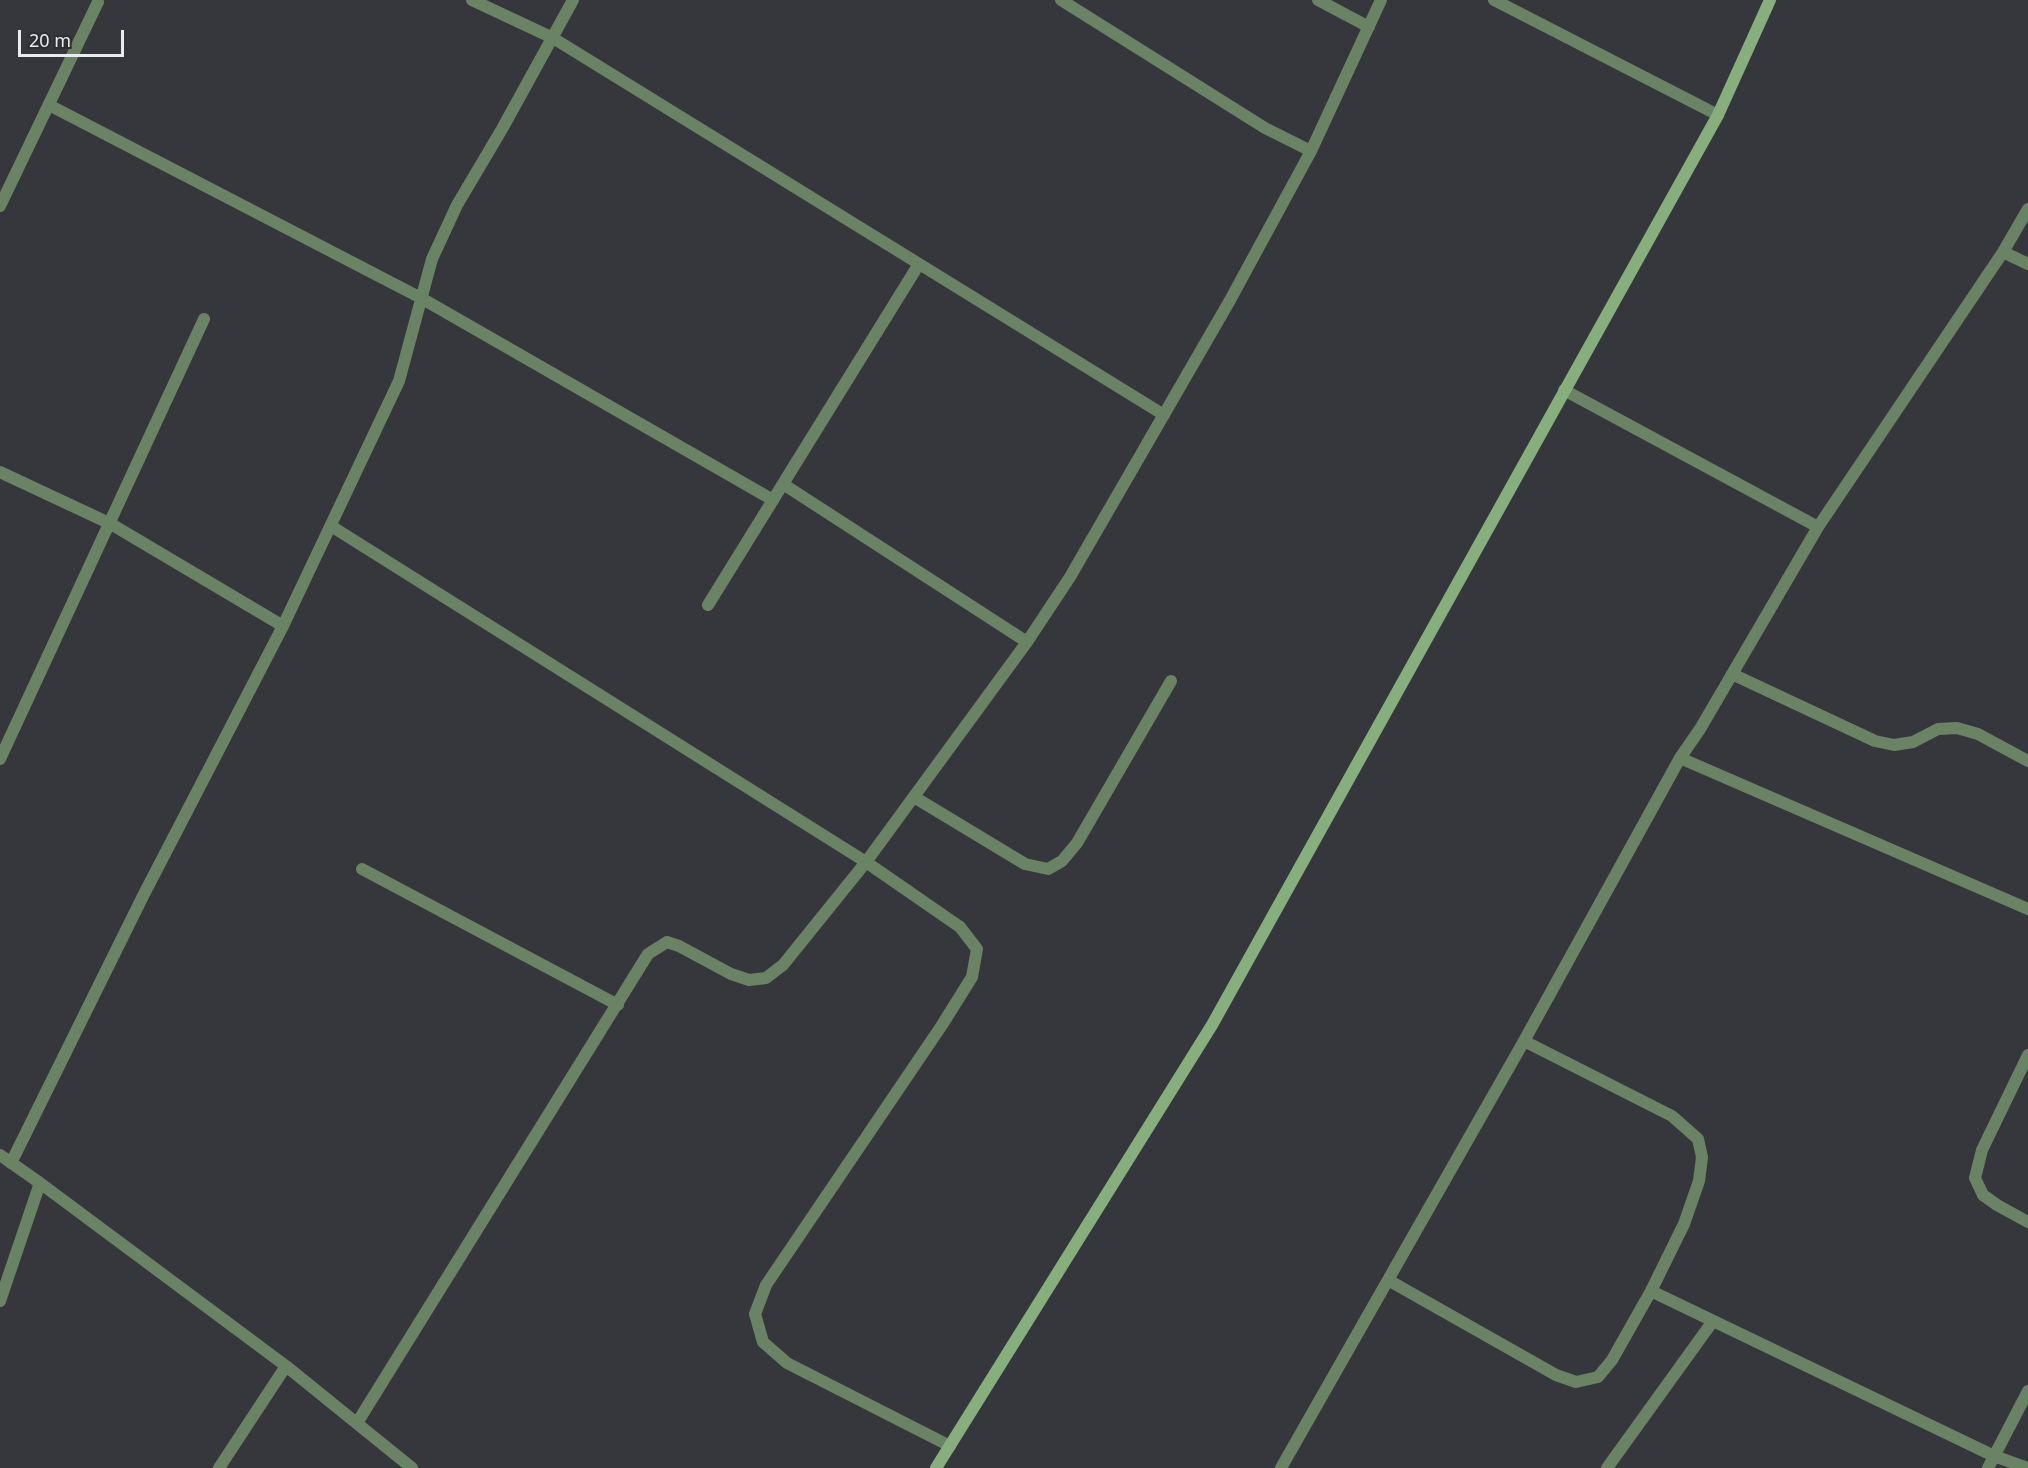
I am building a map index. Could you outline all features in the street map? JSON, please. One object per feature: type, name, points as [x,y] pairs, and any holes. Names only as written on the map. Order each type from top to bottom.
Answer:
[{"type":"street","points":[[472,0],[553,38],[1164,415]]},
{"type":"street","points":[[11,1163],[142,898],[283,626],[399,381],[432,259],[457,205],[573,0]]},
{"type":"street","points":[[1061,0],[1265,128],[1311,151]]},
{"type":"street","points":[[1318,0],[1369,27]]},
{"type":"street","points":[[357,1423],[648,954],[667,942],[731,974],[749,980],[766,978],[783,965],[866,862],[1027,642],[1070,577],[1229,302],[1311,151],[1381,0]]},
{"type":"street","points":[[1494,0],[1718,115]]},
{"type":"street","points":[[936,1468],[1212,1025],[1718,115],[1770,0]]},
{"type":"street","points":[[0,206],[98,2]]},
{"type":"street","points":[[49,105],[421,298],[773,500]]},
{"type":"street","points":[[1281,1468],[1524,1041],[1680,758],[1700,729],[1818,527],[2003,252],[2028,209]]},
{"type":"street","points":[[2003,252],[2028,264]]},
{"type":"street","points":[[708,605],[919,264]]},
{"type":"street","points":[[0,759],[111,524],[204,319]]},
{"type":"street","points":[[1564,390],[1818,527]]},
{"type":"street","points":[[0,472],[111,524],[283,626]]},
{"type":"street","points":[[783,484],[1027,642]]},
{"type":"street","points":[[331,526],[866,862],[960,927],[977,949],[972,977],[766,1285],[755,1314],[763,1342],[787,1363],[950,1446]]},
{"type":"street","points":[[1732,674],[1875,741],[1894,745],[1913,742],[1938,729],[1957,728],[1978,734],[2028,761]]},
{"type":"street","points":[[914,797],[1025,864],[1048,869],[1062,861],[1077,843],[1171,681]]},
{"type":"street","points":[[1680,758],[2028,909]]},
{"type":"street","points":[[362,869],[618,1005]]},
{"type":"street","points":[[1388,1280],[1556,1375],[1576,1382],[1598,1377],[1612,1360],[1651,1291],[1684,1224],[1699,1181],[1702,1157],[1698,1139],[1672,1116],[1524,1041]]},
{"type":"street","points":[[2028,1055],[1982,1150],[1975,1178],[1983,1195],[1996,1205],[2028,1222]]},
{"type":"street","points":[[0,1155],[286,1366],[412,1468]]},
{"type":"street","points":[[0,1301],[40,1183]]},
{"type":"street","points":[[1651,1291],[1994,1456],[2028,1468]]},
{"type":"street","points":[[1607,1468],[1713,1321]]},
{"type":"street","points":[[219,1468],[286,1366]]},
{"type":"street","points":[[1988,1468],[2028,1391]]}]
